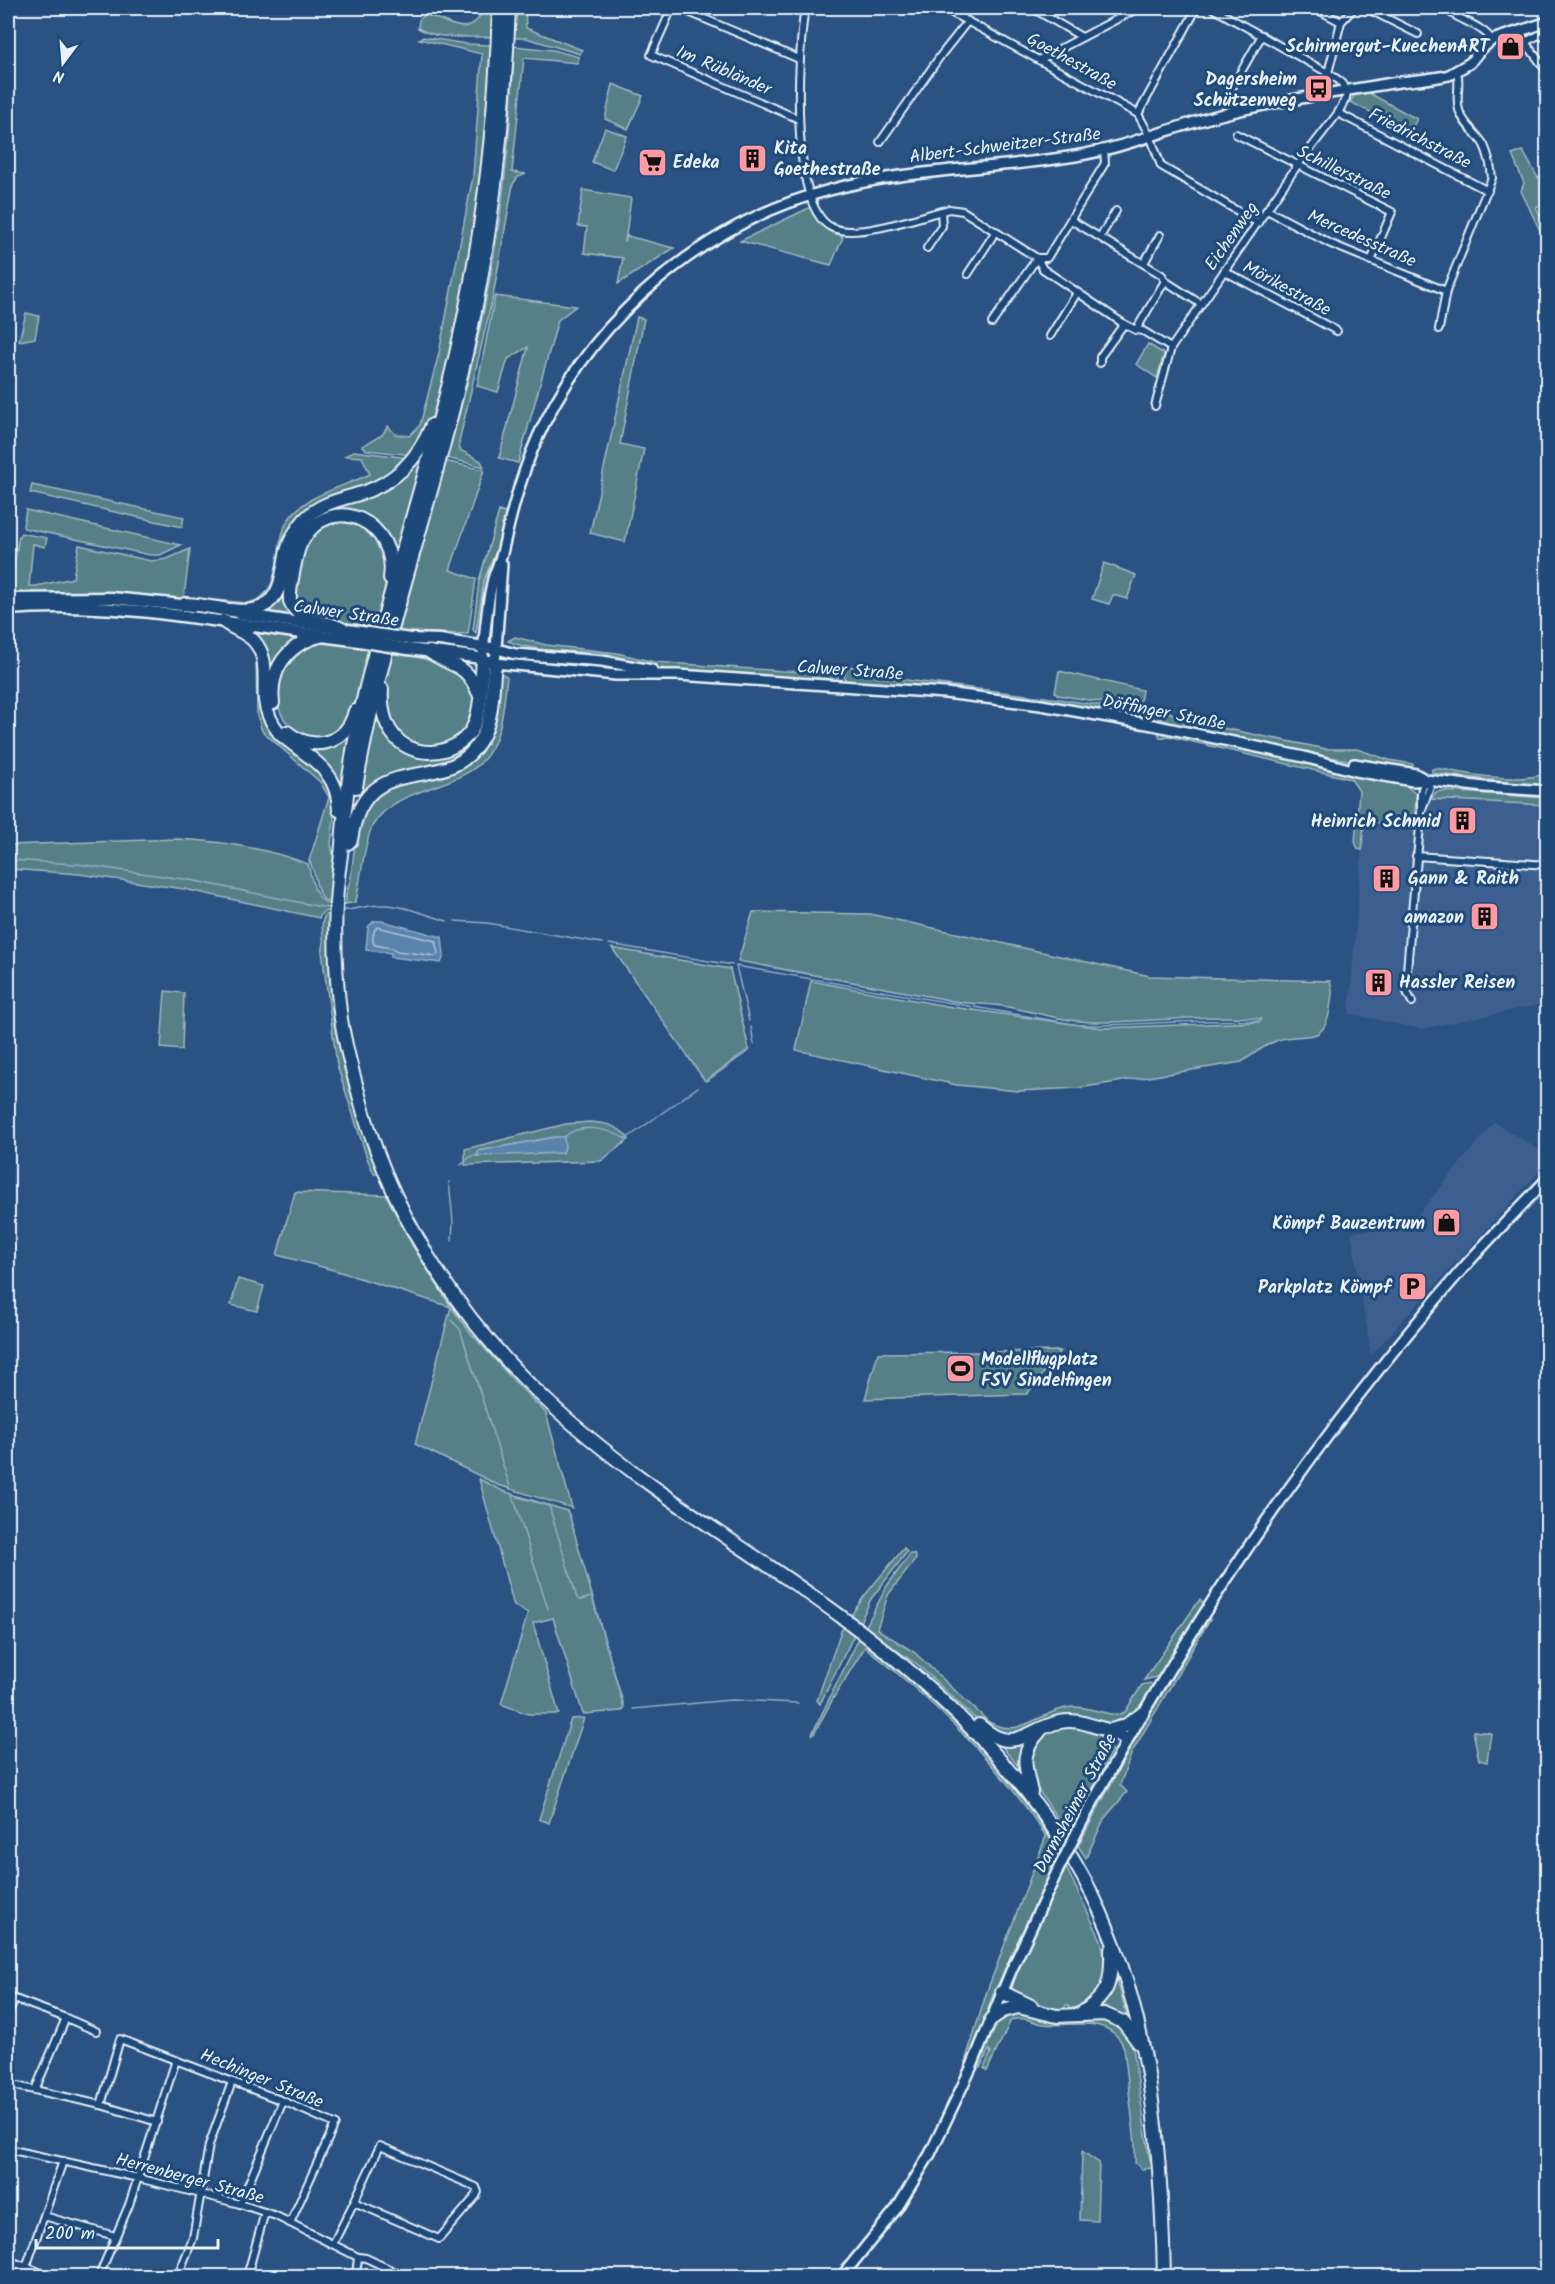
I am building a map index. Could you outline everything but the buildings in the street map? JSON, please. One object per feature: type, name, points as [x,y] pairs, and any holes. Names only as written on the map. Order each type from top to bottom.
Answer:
[{"type":"highway","points":[[338,862],[350,772],[368,680],[447,391],[470,289],[485,192],[494,106],[499,8]]},
{"type":"highway","points":[[340,895],[355,793],[372,706],[457,392],[483,275],[500,156],[509,8]]},
{"type":"highway","points":[[185,604],[248,611],[264,606],[278,588],[290,542],[300,525],[325,505],[375,488],[406,466],[426,439],[439,404],[447,391]]},
{"type":"highway","points":[[342,629],[333,624],[302,617],[292,608],[290,601],[297,552],[306,535],[320,522],[339,517],[358,518],[370,524],[380,533],[391,559],[389,605]]},
{"type":"highway","points":[[395,620],[397,629],[382,686],[381,700],[386,721],[396,738],[417,750],[433,752],[450,748],[464,739],[471,731],[487,656]]},
{"type":"highway","points":[[223,621],[229,627],[247,634],[261,651],[265,671],[265,701],[274,726],[290,743],[322,766],[333,781],[339,805],[339,922],[349,1051],[369,1129],[403,1212],[445,1284],[502,1356],[545,1399],[607,1452],[668,1498],[855,1628],[915,1675],[997,1754],[1032,1798],[1077,1866],[1098,1907],[1131,1996],[1145,2054],[1158,2151],[1164,2277]]},
{"type":"highway","points":[[320,636],[295,646],[285,657],[276,674],[273,704],[280,724],[289,733],[298,740],[313,743],[325,742],[342,735],[353,719],[361,688],[368,680]]},
{"type":"highway","points":[[430,652],[466,671],[480,695]]},
{"type":"highway","points":[[348,843],[351,840],[359,810],[370,793],[378,787],[394,779],[440,770],[462,761],[472,753],[480,742],[488,723],[487,656]]},
{"type":"highway","points":[[959,1715],[1002,1740],[1020,1739],[1056,1723],[1069,1721],[1111,1730],[1125,1726],[1142,1714]]},
{"type":"highway","points":[[1098,1727],[1124,1744]]},
{"type":"highway","points":[[1032,1798],[1025,1770],[1025,1758],[1031,1742],[1041,1730]]},
{"type":"highway","points":[[1111,1730],[1124,1744]]},
{"type":"highway","points":[[1080,2014],[1096,2003],[1108,1987],[1112,1969],[1111,1940]]},
{"type":"highway","points":[[1001,1995],[1018,2007],[1057,2016],[1104,2014],[1123,2022],[1134,2034],[1145,2054]]},
{"type":"highway","points":[[1001,1995],[1030,2006],[1034,2010]]},
{"type":"highway","points":[[991,2019],[1003,2011],[1018,2007]]},
{"type":"main road","name":"Calwer Straße","points":[[8,599],[111,598],[185,604],[342,629],[360,636]]},
{"type":"main road","name":"Calwer Straße","points":[[8,609],[54,607],[110,609],[223,621],[320,636],[360,636],[487,656]]},
{"type":"main road","name":"Calwer Straße","points":[[409,644],[430,652],[487,656],[497,649]]},
{"type":"street","name":"Im Rübländer","points":[[672,8],[651,55],[799,119]]},
{"type":"street","points":[[679,8],[799,59]]},
{"type":"street","points":[[805,8],[799,59],[801,147],[810,195],[825,224],[846,231],[862,231],[941,211],[955,209],[963,211],[1037,258],[1043,269],[1124,324],[1143,331],[1171,348]]},
{"type":"street","name":"Goethestraße","points":[[943,8],[1138,114]]},
{"type":"street","points":[[880,142],[965,19],[966,8]]},
{"type":"street","points":[[1032,8],[1080,36]]},
{"type":"street","points":[[1039,60],[1080,36],[1138,8]]},
{"type":"street","points":[[1197,8],[1138,114],[1151,138],[1161,166],[1258,223]]},
{"type":"street","points":[[1212,8],[1328,73],[1340,81],[1347,91]]},
{"type":"street","points":[[1315,8],[1341,22]]},
{"type":"street","points":[[1328,73],[1341,22],[1354,8]]},
{"type":"street","points":[[1366,8],[1418,34]]},
{"type":"street","points":[[1444,8],[1470,25],[1484,30],[1492,40],[1539,35],[1548,39]]},
{"type":"street","points":[[1523,37],[1548,22]]},
{"type":"street","points":[[1234,111],[1230,91],[1262,35]]},
{"type":"street","points":[[1523,37],[1548,73]]},
{"type":"street","name":"Albert-Schweitzer-Straße","points":[[502,553],[524,471],[544,424],[566,386],[599,340],[639,297],[684,260],[725,234],[771,210],[810,195],[901,175],[1051,159],[1104,150],[1151,138],[1234,111],[1439,77],[1457,72],[1470,63],[1492,40]]},
{"type":"street","points":[[1439,329],[1446,291],[1492,178],[1490,161],[1483,144],[1459,110],[1457,72]]},
{"type":"street","name":"Eichenweg","points":[[1155,406],[1171,348],[1297,166],[1338,113],[1347,91]]},
{"type":"street","name":"Friedrichstraße","points":[[1338,113],[1488,191]]},
{"type":"street","name":"Schillerstraße","points":[[1236,134],[1392,212],[1371,261]]},
{"type":"street","points":[[1037,258],[1047,258],[1071,220],[1105,163],[1104,150]]},
{"type":"street","name":"Mercedesstraße","points":[[1267,210],[1331,244],[1446,291]]},
{"type":"street","points":[[927,248],[942,226],[941,211]]},
{"type":"street","points":[[1101,237],[1116,211]]},
{"type":"street","points":[[1071,220],[1144,263],[1162,275],[1165,281],[1201,304]]},
{"type":"street","points":[[968,274],[996,231]]},
{"type":"street","points":[[1144,263],[1160,235]]},
{"type":"street","points":[[992,323],[1037,258]]},
{"type":"street","name":"Mörikestraße","points":[[1224,272],[1337,331]]},
{"type":"street","points":[[1136,330],[1165,281]]},
{"type":"street","points":[[1050,336],[1077,293]]},
{"type":"street","points":[[1100,363],[1100,357],[1124,324]]},
{"type":"street","points":[[497,649],[502,553]]},
{"type":"street","points":[[487,656],[493,580],[502,553]]},
{"type":"street","name":"Calwer Straße","points":[[497,649],[515,654],[617,663],[678,675]]},
{"type":"street","name":"Calwer Straße","points":[[487,656],[616,675],[678,675],[945,693],[1018,702]]},
{"type":"street","name":"Döffinger Straße","points":[[1018,702],[1153,725],[1409,781],[1426,780],[1548,791]]},
{"type":"street","points":[[1412,1002],[1406,985],[1421,812],[1420,791],[1426,780]]},
{"type":"street","points":[[1416,856],[1548,865]]},
{"type":"street","name":"Darmsheimer Straße","points":[[842,2277],[897,2208],[930,2154],[1079,1828],[1124,1744],[1243,1554],[1298,1475],[1380,1368],[1459,1273],[1548,1178]]},
{"type":"street","points":[[8,2014],[12,2001],[66,2018],[96,2031]]},
{"type":"street","points":[[35,2090],[66,2018]]},
{"type":"street","name":"Hechinger Straße","points":[[101,2105],[120,2039],[283,2101],[335,2124],[290,2223]]},
{"type":"street","points":[[99,2277],[138,2178],[176,2060]]},
{"type":"street","points":[[178,2277],[193,2238],[209,2145],[232,2082]]},
{"type":"street","points":[[8,2084],[101,2105],[157,2122]]},
{"type":"street","points":[[240,2204],[283,2101]]},
{"type":"street","points":[[333,2244],[380,2146],[470,2184],[476,2187],[478,2192],[440,2239],[354,2202]]},
{"type":"street","name":"Herrenberger Straße","points":[[8,2150],[138,2178],[265,2212],[404,2277]]},
{"type":"street","points":[[23,2277],[63,2161]]},
{"type":"street","points":[[261,2277],[248,2274],[265,2212]]},
{"type":"street","points":[[44,2216],[115,2236]]},
{"type":"street","points":[[356,2277],[358,2257]]},
{"type":"street","points":[[8,2260],[49,2277]]},
{"type":"shaded area","points":[[1416,797],[1547,805],[1547,1003],[1421,1029],[1349,1014],[1364,821],[1413,827]]},
{"type":"shaded area","points":[[1494,1122],[1547,1155],[1547,1163],[1371,1355],[1351,1232],[1407,1228]]},
{"type":"green space","points":[[482,8],[492,8],[491,37],[435,35],[418,28],[419,20],[425,15],[464,27],[479,18]]},
{"type":"green space","points":[[516,8],[525,8],[526,28],[582,50],[580,54],[526,38],[514,38]]},
{"type":"green space","points":[[423,37],[466,44],[491,45],[486,117],[468,259],[437,403],[425,434],[413,455],[367,450],[362,446],[382,435],[388,426],[395,434],[409,436],[420,425],[439,353],[473,176],[482,54],[419,39]]},
{"type":"green space","points":[[514,46],[553,50],[579,57],[577,63],[524,58],[512,172],[526,174],[518,177],[513,184],[493,296],[459,442],[460,450],[481,461],[484,467],[446,458],[473,357],[494,254],[502,202],[512,98]]},
{"type":"green space","points":[[613,84],[643,96],[628,129],[605,119]]},
{"type":"green space","points":[[1369,93],[1417,119],[1410,132],[1350,102],[1355,95]]},
{"type":"green space","points":[[605,128],[627,136],[613,170],[592,162]]},
{"type":"green space","points":[[1523,151],[1538,178],[1547,172],[1547,216],[1541,205],[1536,207],[1547,229],[1546,243],[1521,191],[1524,183],[1512,155]]},
{"type":"green space","points":[[583,190],[631,198],[625,242],[627,236],[674,248],[618,284],[623,258],[584,253],[587,227],[578,226]]},
{"type":"green space","points":[[813,206],[824,224],[843,237],[831,265],[740,241]]},
{"type":"green space","points":[[495,296],[576,306],[558,320],[518,463],[499,458],[528,347],[508,359],[498,392],[477,386]]},
{"type":"green space","points":[[26,313],[39,316],[35,338],[19,341]]},
{"type":"green space","points":[[637,317],[644,319],[620,444],[644,449],[625,542],[590,533]]},
{"type":"green space","points":[[1148,344],[1164,354],[1157,378],[1136,364]]},
{"type":"green space","points":[[354,451],[410,458],[381,481],[322,503],[274,591],[254,606],[109,594],[8,595],[21,533],[47,538],[45,547],[33,544],[29,586],[73,578],[79,545],[151,561],[167,559],[190,549],[184,597],[247,603],[259,599],[267,591],[272,581],[283,533],[294,513],[313,498],[370,474],[362,457],[345,456]]},
{"type":"green space","points":[[424,452],[395,560],[369,520],[312,523],[286,593],[298,618],[271,614],[266,608],[313,517]]},
{"type":"green space","points":[[445,461],[484,470],[450,570],[476,579],[468,634],[399,632]]},
{"type":"green space","points":[[32,485],[184,517],[182,527],[30,493]]},
{"type":"green space","points":[[26,510],[181,545],[160,555],[150,555],[24,528]]},
{"type":"green space","points":[[499,511],[507,514],[499,544],[484,580],[476,633],[473,630],[479,581]]},
{"type":"green space","points":[[333,520],[354,521],[381,539],[388,576],[375,628],[306,616],[292,595],[308,536]]},
{"type":"green space","points":[[1104,563],[1136,575],[1127,599],[1113,595],[1109,604],[1092,599]]},
{"type":"green space","points":[[247,629],[299,638],[279,658],[272,675],[270,689],[274,716],[280,728],[289,738],[301,744],[326,745],[350,734],[341,791],[327,768],[288,738],[281,731],[276,723],[268,703],[266,661],[257,642],[247,633]]},
{"type":"green space","points":[[515,637],[546,645],[617,653],[654,662],[783,671],[813,672],[835,669],[838,670],[838,678],[828,680],[657,668],[608,654],[544,650],[508,641]]},
{"type":"green space","points":[[323,642],[369,650],[351,717],[328,739],[305,735],[289,725],[280,710],[277,693],[281,676],[290,660],[304,648]]},
{"type":"green space","points":[[393,653],[410,655],[460,669],[476,697],[467,730],[451,745],[422,749],[397,735],[384,702],[386,680]]},
{"type":"green space","points":[[259,657],[262,707],[320,770],[336,801],[331,844],[334,858],[331,903],[325,901],[321,896],[309,861],[329,797],[320,782],[262,731],[257,715],[256,658]]},
{"type":"green space","points":[[850,666],[873,676],[1117,708],[1148,705],[1153,711],[1150,716],[1138,717],[1012,697],[849,682],[844,678],[846,668]]},
{"type":"green space","points":[[1059,671],[1142,690],[1140,702],[1119,705],[1058,695],[1055,692]]},
{"type":"green space","points":[[501,673],[507,677],[504,705],[501,723],[491,749],[481,763],[467,773],[416,793],[385,811],[370,831],[355,902],[346,904],[357,824],[381,788],[464,766],[476,757],[485,747],[489,735]]},
{"type":"green space","points":[[376,705],[385,728],[428,756],[480,726],[473,741],[456,757],[400,775],[357,805]]},
{"type":"green space","points":[[1162,708],[1184,720],[1326,749],[1357,749],[1389,760],[1413,764],[1412,771],[1284,749],[1184,727],[1158,718],[1158,710]]},
{"type":"green space","points":[[1163,731],[1405,785],[1416,794],[1414,827],[1364,821],[1362,850],[1358,849],[1355,842],[1359,791],[1351,779],[1168,736],[1160,738],[1158,732]]},
{"type":"green space","points":[[1432,769],[1506,778],[1547,774],[1547,785],[1432,773]]},
{"type":"green space","points":[[1436,792],[1547,798],[1547,805],[1431,799]]},
{"type":"green space","points":[[177,839],[244,846],[308,864],[317,894],[325,903],[331,905],[330,910],[322,913],[319,918],[184,889],[79,874],[8,869],[8,845]]},
{"type":"green space","points":[[753,912],[870,914],[1150,976],[1330,981],[1332,991],[1330,1009],[1323,1029],[1318,1033],[1278,1040],[1242,1062],[1079,1088],[1018,1091],[957,1085],[796,1050],[811,981],[952,1007],[1102,1028],[1260,1022],[1261,1019],[1220,1017],[1083,1022],[1000,1006],[953,1001],[738,961]]},
{"type":"green space","points":[[330,913],[331,956],[380,1174],[374,1174],[367,1158],[337,1065],[322,952],[323,920],[325,915]]},
{"type":"green space","points":[[612,948],[730,969],[749,1049],[705,1081]]},
{"type":"green space","points":[[165,991],[184,993],[182,1050],[161,1048]]},
{"type":"green space","points":[[589,1122],[606,1124],[621,1131],[629,1139],[601,1161],[465,1165],[465,1149],[566,1124]],"holes":[[[555,1137],[563,1153],[477,1155],[479,1151]]]},
{"type":"green space","points":[[295,1192],[386,1195],[413,1247],[451,1307],[337,1271],[277,1255]]},
{"type":"green space","points":[[238,1279],[264,1286],[257,1311],[231,1305]]},
{"type":"green space","points":[[451,1307],[513,1380],[546,1413],[572,1508],[498,1485],[415,1444]]},
{"type":"green space","name":"Modellflugplatz FSV Sindelfingen","points":[[1060,1351],[1027,1394],[865,1399],[878,1353]]},
{"type":"green space","points":[[479,1479],[503,1491],[567,1511],[569,1514],[624,1708],[622,1711],[583,1714],[553,1618],[533,1623],[559,1714],[528,1714],[501,1704],[528,1613],[514,1606]]},
{"type":"green space","points":[[904,1548],[907,1552],[871,1599],[859,1624],[850,1617]]},
{"type":"green space","points":[[910,1554],[914,1554],[916,1559],[888,1595],[877,1629],[914,1652],[989,1722],[1000,1727],[1011,1728],[1072,1707],[1118,1715],[1125,1712],[1142,1685],[1150,1683],[1154,1688],[1123,1723],[1107,1725],[1085,1718],[1009,1737],[981,1724],[918,1665],[865,1628],[887,1586]]},
{"type":"green space","points":[[1200,1599],[1205,1606],[1160,1676],[1144,1680]]},
{"type":"green space","points":[[1208,1617],[1210,1619],[1132,1752],[1120,1785],[1127,1792],[1104,1819],[1086,1858],[1078,1846],[1140,1730]]},
{"type":"green space","points":[[844,1627],[854,1635],[820,1704],[817,1700]]},
{"type":"green space","points":[[859,1638],[917,1686],[969,1736],[1017,1791],[1059,1853],[993,1995],[969,2063],[965,2062],[987,1991],[1046,1836],[986,1758],[940,1711],[865,1647],[812,1734]]},
{"type":"green space","points":[[584,1718],[549,1823],[539,1819],[571,1719]]},
{"type":"green space","points":[[1071,1725],[1095,1731],[1110,1743],[1112,1750],[1068,1834],[1035,1785],[1028,1765],[1038,1741],[1046,1733]]},
{"type":"green space","points":[[1473,1731],[1491,1733],[1487,1762],[1479,1760]]},
{"type":"green space","points":[[1029,1738],[1020,1768],[998,1742]]},
{"type":"green space","points":[[1066,1867],[1101,1940],[1106,1962],[1106,1985],[1082,2007],[1072,2011],[1068,2005],[1063,2011],[1034,2005],[1021,1998],[1012,1988],[1017,1971]]},
{"type":"green space","points":[[1116,1977],[1129,2022],[1096,2011]]},
{"type":"green space","points":[[1009,2013],[1096,2016],[1119,2023],[1133,2048],[1149,2155],[1153,2168],[1142,2169],[1135,2163],[1135,2143],[1124,2048],[1116,2035],[1094,2025],[1051,2025],[1015,2019],[1011,2020],[987,2071],[984,2068],[991,2052],[989,2050],[980,2068],[976,2066],[999,2021]]},
{"type":"green space","points":[[1082,2151],[1099,2163],[1097,2221],[1080,2220]]},
{"type":"water","points":[[374,921],[382,921],[442,937],[444,956],[441,963],[391,957],[391,953],[366,950],[368,927]]},
{"type":"water","points":[[564,1137],[563,1153],[477,1156],[479,1151]]},
{"type":"waterway","points":[[8,860],[77,864],[190,880],[332,909]]},
{"type":"waterway","points":[[342,910],[389,905],[447,921]]},
{"type":"waterway","points":[[455,921],[487,923],[602,943]]},
{"type":"waterway","points":[[609,944],[732,965]]},
{"type":"waterway","points":[[749,1021],[736,966],[1079,1025],[1214,1020],[1259,1021]]},
{"type":"waterway","points":[[751,1027],[754,1044]]},
{"type":"waterway","points":[[707,1081],[750,1050]]},
{"type":"waterway","points":[[564,1137],[571,1132],[586,1128],[611,1132],[626,1139],[698,1087]]},
{"type":"waterway","points":[[461,1165],[471,1156],[478,1156]]},
{"type":"waterway","points":[[449,1182],[453,1221],[452,1241]]},
{"type":"waterway","points":[[451,1320],[460,1329],[510,1487]]},
{"type":"waterway","points":[[513,1496],[548,1609]]},
{"type":"waterway","points":[[518,1497],[549,1506],[577,1598],[580,1600],[592,1597],[624,1706]]},
{"type":"waterway","points":[[633,1709],[731,1700],[798,1703]]},
{"type":"place","name":"Schirmergut-KuechenART","points":[[1510,46]]},
{"type":"place","name":"Dagersheim Schützenweg","points":[[1318,89]]},
{"type":"place","name":"Kita Goethestraße","points":[[753,158]]},
{"type":"place","name":"Edeka","points":[[652,162]]},
{"type":"place","name":"Heinrich Schmid","points":[[1462,821]]},
{"type":"place","name":"Gann & Raith","points":[[1387,878]]},
{"type":"place","name":"amazon","points":[[1485,917]]},
{"type":"place","name":"Hassler Reisen","points":[[1378,982]]},
{"type":"place","name":"Kömpf Bauzentrum","points":[[1446,1223]]},
{"type":"place","name":"Parkplatz Kömpf","points":[[1412,1287]]},
{"type":"place","name":"Modellflugplatz FSV Sindelfingen","points":[[960,1369]]}]
